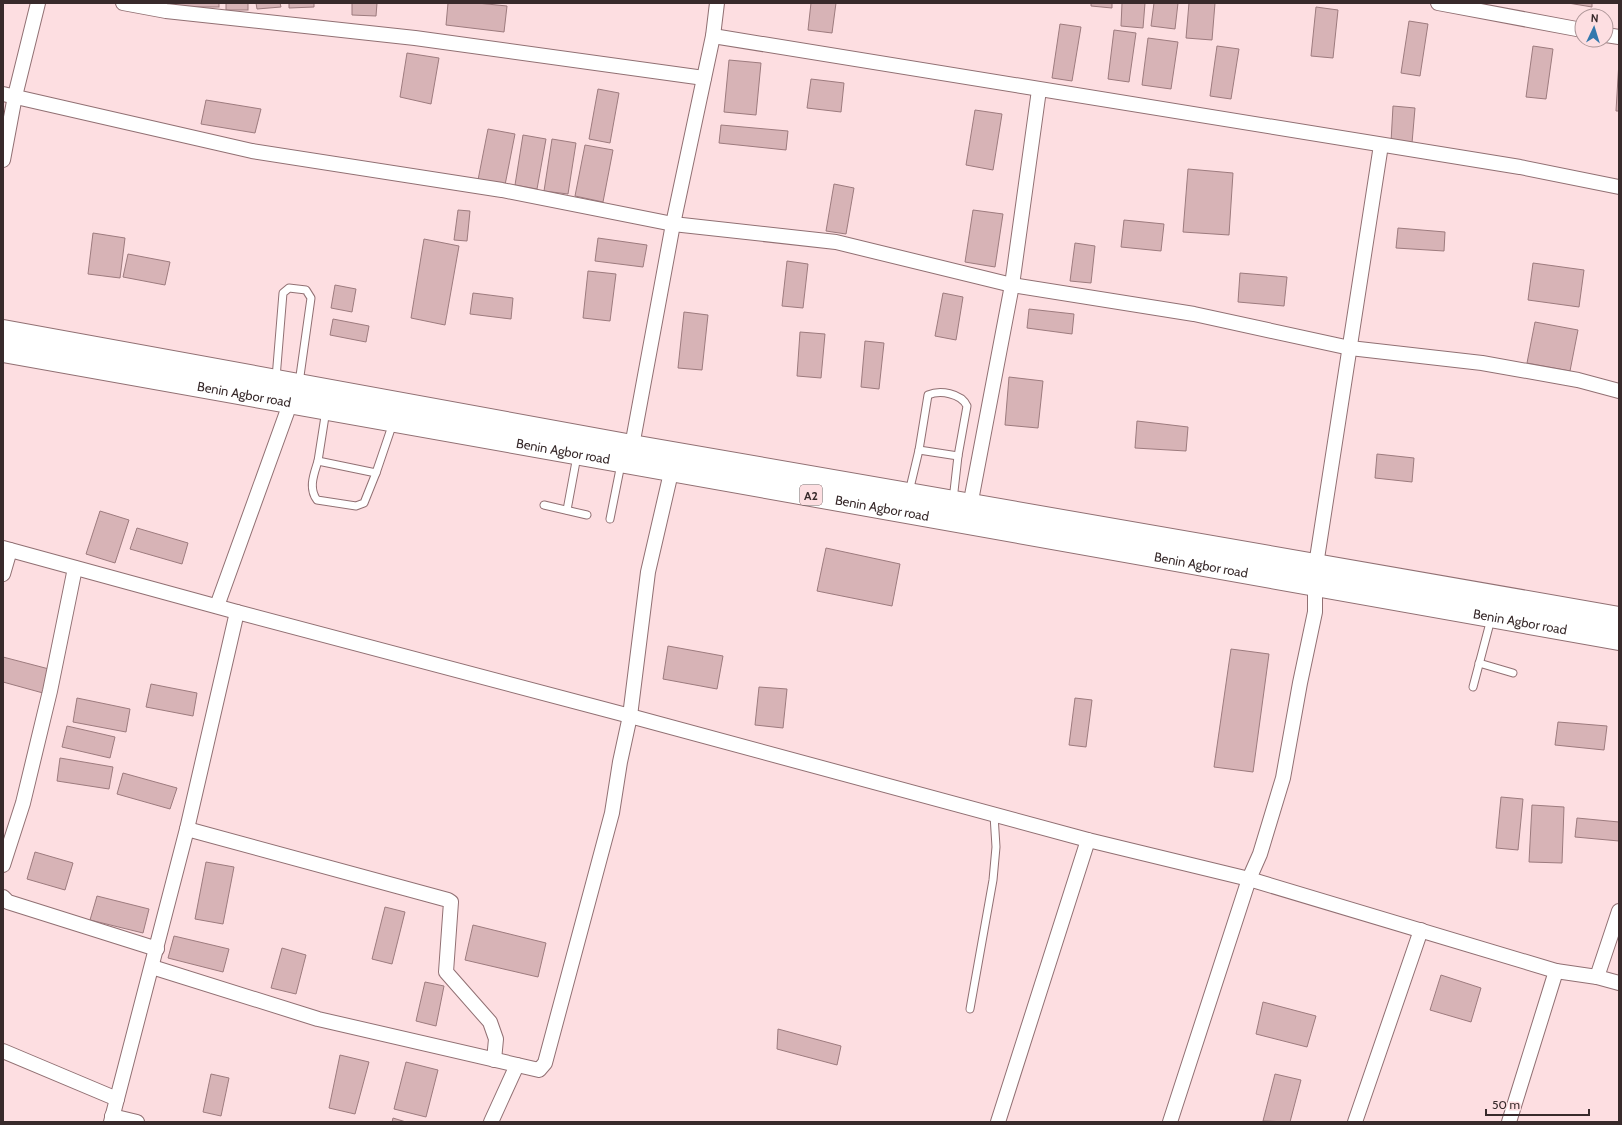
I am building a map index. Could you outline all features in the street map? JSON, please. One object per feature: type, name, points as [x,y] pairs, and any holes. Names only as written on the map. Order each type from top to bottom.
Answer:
[{"type":"highway","name":"Benin Agbor road","points":[[3,331],[276,381],[295,393],[326,408],[578,454],[627,454]]},
{"type":"highway","name":"Benin Agbor road","points":[[3,351],[295,393],[673,462],[967,522],[1316,576],[1619,618]]},
{"type":"highway","name":"Benin Agbor road","points":[[673,462],[909,495],[961,504],[1316,576],[1491,617],[1619,639]]},
{"type":"street","points":[[3,160],[9,95],[38,3]]},
{"type":"street","points":[[124,3],[166,11],[415,38],[704,78]]},
{"type":"street","points":[[627,454],[673,224],[713,36],[717,3]]},
{"type":"street","points":[[1438,3],[1574,28]]},
{"type":"street","points":[[713,36],[1520,167],[1619,187]]},
{"type":"street","points":[[961,504],[1012,285],[1039,90]]},
{"type":"street","points":[[9,95],[252,151],[502,190],[673,224],[836,242],[1012,285],[1194,314],[1350,348],[1482,363],[1578,380],[1619,391]]},
{"type":"street","points":[[1170,1122],[1249,879],[1260,854],[1283,778],[1300,683],[1315,612],[1316,576],[1381,145]]},
{"type":"street","points":[[217,606],[295,393]]},
{"type":"street","points":[[152,967],[318,1019],[539,1070],[545,1063],[612,813],[620,762],[630,716],[648,572],[673,462]]},
{"type":"street","points":[[3,574],[7,549],[1088,840],[1249,879],[1556,971],[1597,977],[1619,983]]},
{"type":"street","points":[[3,865],[23,803],[50,691],[75,568]]},
{"type":"street","points":[[137,1122],[112,1119],[187,829],[237,612]]},
{"type":"street","points":[[187,829],[451,902],[446,972],[490,1022],[496,1039],[494,1060]]},
{"type":"street","points":[[998,1122],[1088,840]]},
{"type":"street","points":[[3,897],[8,902],[157,949]]},
{"type":"street","points":[[1597,977],[1619,911]]},
{"type":"street","points":[[1355,1122],[1421,930]]},
{"type":"street","points":[[1509,1122],[1556,971]]},
{"type":"street","points":[[3,1051],[117,1099]]},
{"type":"street","points":[[490,1122],[517,1065]]},
{"type":"lane","points":[[276,381],[283,293],[289,288],[306,290],[311,298],[295,393]]},
{"type":"lane","points":[[909,495],[919,450],[928,395],[936,392],[958,396],[964,400],[967,406],[958,456],[961,504]]},
{"type":"lane","points":[[326,408],[318,461],[311,487],[313,495],[317,500],[356,506],[364,503],[394,420]]},
{"type":"lane","points":[[919,450],[958,456]]},
{"type":"lane","points":[[567,510],[578,454]]},
{"type":"lane","points":[[610,520],[627,454]]},
{"type":"lane","points":[[318,461],[376,473]]},
{"type":"lane","points":[[544,505],[587,515]]},
{"type":"lane","points":[[1473,687],[1491,617]]},
{"type":"lane","points":[[1479,664],[1513,673]]},
{"type":"lane","points":[[970,1009],[993,880],[996,846],[994,815]]},
{"type":"building","points":[[176,3],[219,3],[219,7],[176,7]]},
{"type":"building","points":[[226,3],[248,3],[248,10],[226,10]]},
{"type":"building","points":[[256,3],[280,3],[281,7],[257,9]]},
{"type":"building","points":[[289,3],[314,3],[314,7],[289,8]]},
{"type":"building","points":[[352,3],[377,3],[376,16],[352,15]]},
{"type":"building","points":[[448,3],[477,3],[507,6],[504,32],[446,25]]},
{"type":"building","points":[[811,3],[836,3],[832,33],[808,30]]},
{"type":"building","points":[[1091,3],[1112,3],[1112,8],[1091,6]]},
{"type":"building","points":[[1122,3],[1145,3],[1143,28],[1121,26]]},
{"type":"building","points":[[1154,3],[1178,3],[1175,29],[1151,26]]},
{"type":"building","points":[[1189,3],[1215,3],[1212,40],[1186,38]]},
{"type":"building","points":[[1568,3],[1592,3],[1592,7]]},
{"type":"building","points":[[1316,7],[1338,10],[1333,58],[1311,56]]},
{"type":"building","points":[[1409,21],[1428,24],[1420,76],[1401,73]]},
{"type":"building","points":[[1060,24],[1081,27],[1072,81],[1052,78]]},
{"type":"building","points":[[1114,30],[1136,33],[1129,82],[1108,79]]},
{"type":"building","points":[[1148,38],[1178,42],[1171,89],[1142,85]]},
{"type":"building","points":[[1217,46],[1239,49],[1231,99],[1210,96]]},
{"type":"building","points":[[1533,46],[1553,49],[1546,99],[1526,97]]},
{"type":"building","points":[[407,53],[439,58],[431,104],[400,97]]},
{"type":"building","points":[[729,60],[761,63],[756,115],[724,112]]},
{"type":"building","points":[[1619,61],[1619,111],[1616,111]]},
{"type":"building","points":[[811,79],[844,83],[841,112],[807,108]]},
{"type":"building","points":[[598,89],[619,93],[610,143],[589,139]]},
{"type":"building","points":[[206,100],[261,109],[255,133],[201,124]]},
{"type":"building","points":[[1393,106],[1415,108],[1412,143],[1391,142]]},
{"type":"building","points":[[975,110],[1002,114],[993,170],[966,165]]},
{"type":"building","points":[[721,125],[788,131],[786,150],[719,143]]},
{"type":"building","points":[[488,129],[515,134],[505,185],[478,180]]},
{"type":"building","points":[[523,135],[546,139],[537,189],[515,185]]},
{"type":"building","points":[[552,139],[576,143],[568,194],[544,191]]},
{"type":"building","points":[[585,145],[613,150],[603,202],[575,196]]},
{"type":"building","points":[[1188,169],[1233,173],[1229,235],[1183,232]]},
{"type":"building","points":[[834,184],[854,188],[846,234],[826,231]]},
{"type":"building","points":[[458,210],[470,211],[467,241],[454,240]]},
{"type":"building","points":[[973,210],[1003,214],[995,267],[965,262]]},
{"type":"building","points":[[1124,220],[1164,224],[1161,251],[1121,247]]},
{"type":"building","points":[[1398,228],[1445,232],[1444,251],[1396,248]]},
{"type":"building","points":[[93,233],[125,238],[120,278],[88,274]]},
{"type":"building","points":[[598,238],[647,245],[643,267],[595,261]]},
{"type":"building","points":[[424,239],[459,246],[445,325],[411,318]]},
{"type":"building","points":[[1075,243],[1095,246],[1091,283],[1070,281]]},
{"type":"building","points":[[128,254],[170,262],[165,285],[123,277]]},
{"type":"building","points":[[787,261],[808,264],[803,308],[782,306]]},
{"type":"building","points":[[1533,263],[1584,270],[1579,307],[1528,300]]},
{"type":"building","points":[[588,271],[616,274],[610,321],[583,318]]},
{"type":"building","points":[[1240,273],[1287,277],[1284,306],[1238,302]]},
{"type":"building","points":[[335,285],[356,289],[352,312],[331,308]]},
{"type":"building","points":[[473,293],[513,298],[511,319],[470,314]]},
{"type":"building","points":[[943,293],[963,297],[956,340],[935,336]]},
{"type":"building","points":[[1029,309],[1074,314],[1072,334],[1027,328]]},
{"type":"building","points":[[684,312],[708,315],[702,370],[678,368]]},
{"type":"building","points":[[333,319],[369,326],[366,342],[330,335]]},
{"type":"building","points":[[1535,322],[1578,330],[1570,371],[1527,363]]},
{"type":"building","points":[[800,332],[825,334],[821,378],[797,376]]},
{"type":"building","points":[[865,341],[884,343],[879,389],[861,387]]},
{"type":"building","points":[[1009,377],[1043,381],[1038,428],[1005,425]]},
{"type":"building","points":[[1137,421],[1188,427],[1186,451],[1135,448]]},
{"type":"building","points":[[1377,454],[1414,458],[1412,482],[1375,478]]},
{"type":"building","points":[[100,511],[129,520],[115,563],[86,554]]},
{"type":"building","points":[[137,528],[188,543],[182,564],[130,549]]},
{"type":"building","points":[[826,548],[900,564],[892,606],[817,591]]},
{"type":"building","points":[[668,646],[723,656],[717,689],[663,679]]},
{"type":"building","points":[[1231,649],[1269,654],[1253,772],[1214,767]]},
{"type":"building","points":[[3,657],[49,669],[43,693],[3,682]]},
{"type":"building","points":[[151,684],[197,693],[193,716],[146,707]]},
{"type":"building","points":[[759,687],[787,689],[783,728],[755,725]]},
{"type":"building","points":[[77,698],[130,709],[126,732],[73,722]]},
{"type":"building","points":[[1075,698],[1092,700],[1086,747],[1069,745]]},
{"type":"building","points":[[1558,722],[1607,726],[1604,750],[1555,745]]},
{"type":"building","points":[[67,726],[115,737],[110,758],[62,747]]},
{"type":"building","points":[[60,758],[113,767],[109,789],[57,781]]},
{"type":"building","points":[[123,773],[177,788],[170,809],[117,794]]},
{"type":"building","points":[[1501,797],[1523,799],[1518,850],[1496,848]]},
{"type":"building","points":[[1532,805],[1564,807],[1562,863],[1529,862]]},
{"type":"building","points":[[1577,818],[1619,822],[1619,841],[1575,837]]},
{"type":"building","points":[[35,852],[73,863],[65,890],[27,879]]},
{"type":"building","points":[[206,862],[234,867],[223,924],[195,919]]},
{"type":"building","points":[[97,896],[149,909],[143,933],[90,920]]},
{"type":"building","points":[[385,907],[405,912],[392,964],[372,959]]},
{"type":"building","points":[[473,925],[546,943],[538,977],[465,960]]},
{"type":"building","points":[[174,936],[229,949],[223,972],[168,958]]},
{"type":"building","points":[[282,948],[306,955],[296,994],[271,988]]},
{"type":"building","points":[[1441,975],[1481,988],[1471,1022],[1430,1010]]},
{"type":"building","points":[[425,982],[444,986],[436,1026],[416,1021]]},
{"type":"building","points":[[1263,1002],[1316,1016],[1307,1047],[1256,1034]]},
{"type":"building","points":[[778,1029],[841,1046],[837,1065],[777,1049]]},
{"type":"building","points":[[340,1055],[369,1062],[355,1114],[329,1108]]},
{"type":"building","points":[[406,1062],[438,1070],[426,1117],[394,1109]]},
{"type":"building","points":[[211,1074],[229,1078],[221,1116],[203,1112]]},
{"type":"building","points":[[1275,1074],[1301,1080],[1290,1122],[1263,1121]]},
{"type":"building","points":[[393,1118],[406,1122],[392,1122]]}]
